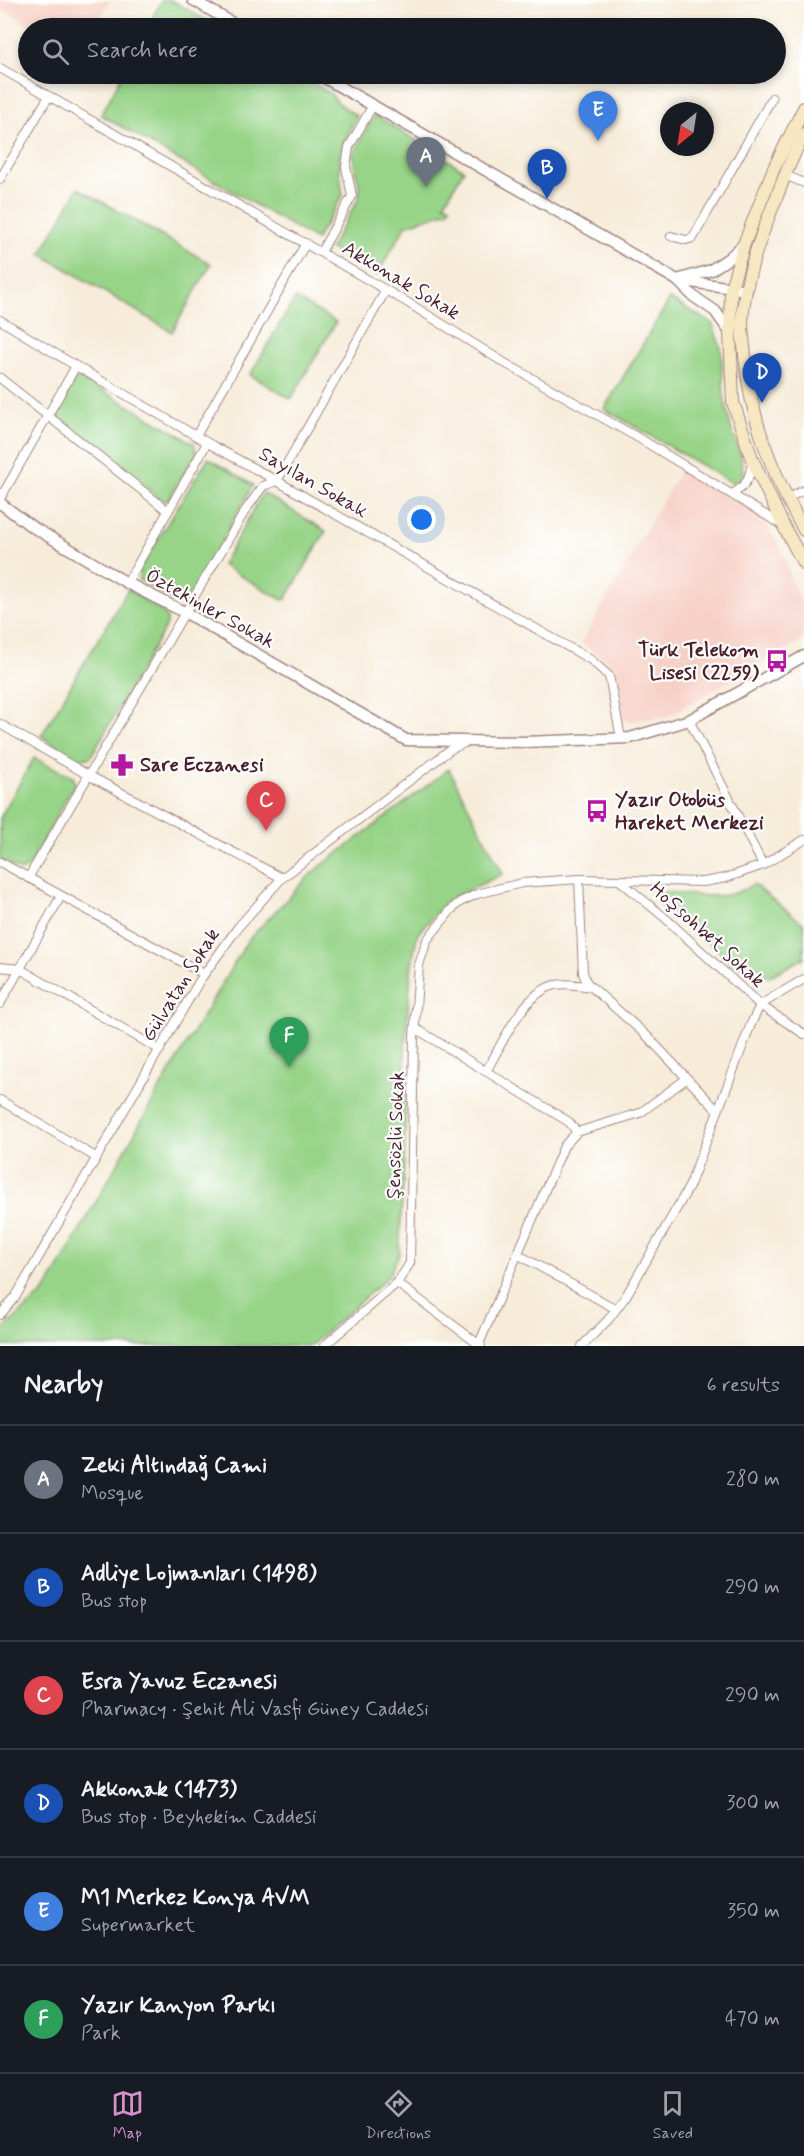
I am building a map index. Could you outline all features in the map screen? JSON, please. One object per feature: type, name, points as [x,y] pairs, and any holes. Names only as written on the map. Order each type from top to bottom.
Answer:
[{"type":"main road","points":[[804,108],[774,168],[744,243],[731,288],[730,332],[733,402],[752,459],[804,564]]},
{"type":"main road","points":[[804,134],[761,235],[748,275],[742,324],[746,372],[758,428],[768,459],[786,499],[804,530]]},
{"type":"street","points":[[193,0],[224,18]]},
{"type":"street","name":"Akkonak Sokak","points":[[0,68],[18,78]]},
{"type":"street","name":"Akkonak Sokak","points":[[28,84],[306,243],[503,362],[642,440],[783,525]]},
{"type":"street","points":[[336,84],[677,280],[693,296],[715,311],[730,332]]},
{"type":"street","points":[[0,179],[49,96]]},
{"type":"street","points":[[671,237],[686,240],[693,238],[772,98]]},
{"type":"street","points":[[321,252],[352,196],[346,166],[349,147],[373,105]]},
{"type":"street","points":[[785,176],[804,183]]},
{"type":"street","points":[[196,436],[306,243]]},
{"type":"street","points":[[677,280],[711,270],[729,258],[744,243]]},
{"type":"street","points":[[677,280],[747,290]]},
{"type":"street","points":[[28,878],[257,491],[277,481],[386,290]]},
{"type":"street","name":"Sayılan Sokak","points":[[0,320],[196,436],[591,660],[609,676],[621,738]]},
{"type":"street","points":[[0,501],[76,366]]},
{"type":"street","points":[[0,378],[168,511]]},
{"type":"street","points":[[127,583],[207,442]]},
{"type":"street","points":[[732,494],[747,483],[751,475],[752,459]]},
{"type":"street","points":[[786,499],[804,490]]},
{"type":"street","name":"Öztekinler Sokak","points":[[0,501],[31,526],[127,583],[186,613],[406,740],[467,742]]},
{"type":"street","points":[[467,742],[630,738],[689,720],[804,656]]},
{"type":"street","points":[[689,720],[763,864]]},
{"type":"street","points":[[0,724],[88,775],[282,878]]},
{"type":"street","name":"Gülvatan Sokak","points":[[0,1315],[16,1296],[204,974],[239,926],[282,878],[451,749],[467,742]]},
{"type":"street","points":[[718,1110],[647,1036],[587,982],[583,973],[579,879],[703,882],[726,878],[763,864],[804,840]]},
{"type":"street","points":[[0,862],[204,974]]},
{"type":"street","name":"Şensözlü Sokak","points":[[324,1346],[397,1283],[410,1263],[415,1028],[419,965],[427,940],[442,919],[460,902],[477,894],[522,883],[579,879]]},
{"type":"street","name":"Hoşsohbet Sokak","points":[[619,880],[664,917],[760,1005],[804,1034]]},
{"type":"street","points":[[0,1004],[62,896]]},
{"type":"street","points":[[0,967],[20,969],[160,1050]]},
{"type":"street","points":[[582,1346],[626,1296],[689,1187],[760,1005],[804,979]]},
{"type":"street","points":[[487,1070],[520,1011],[537,995],[552,986],[569,984],[592,987]]},
{"type":"street","points":[[415,1028],[569,1122],[577,1132]]},
{"type":"street","points":[[397,1283],[480,1345],[564,1146],[577,1132],[640,1113],[686,1079]]},
{"type":"street","points":[[0,1100],[97,1158]]},
{"type":"street","points":[[517,1254],[616,1309]]},
{"type":"shaded area","points":[[0,0],[110,0],[100,18],[18,19],[0,8]]},
{"type":"shaded area","points":[[681,469],[764,518],[783,553],[793,586],[804,607],[804,639],[666,717],[628,722],[622,719],[616,668],[581,643]]},
{"type":"green space","points":[[162,0],[171,0],[202,18],[152,18]]},
{"type":"green space","points":[[118,84],[314,84],[331,94],[340,105],[357,116],[341,154],[340,171],[343,195],[316,240],[101,115]]},
{"type":"green space","points":[[375,115],[464,170],[444,204],[451,206],[448,211],[406,225],[377,275],[330,248],[358,200],[360,189],[353,154]]},
{"type":"green space","points":[[78,188],[211,264],[172,332],[41,254]]},
{"type":"green space","points":[[295,298],[336,322],[291,399],[250,375]]},
{"type":"green space","points":[[670,299],[712,323],[721,348],[724,396],[732,432],[741,454],[743,473],[741,480],[734,484],[604,409]]},
{"type":"green space","points":[[81,378],[195,444],[196,454],[168,500],[163,501],[58,419],[57,413],[75,379]]},
{"type":"green space","points":[[208,458],[253,485],[189,601],[181,604],[139,580],[140,568]]},
{"type":"green space","points":[[263,493],[326,531],[286,599],[282,600],[222,565]]},
{"type":"green space","points":[[128,589],[163,612],[167,618],[167,624],[90,758],[75,758],[41,736]]},
{"type":"green space","points":[[34,758],[73,777],[75,783],[28,867],[21,871],[0,860],[0,818]]},
{"type":"green space","points":[[449,769],[503,874],[446,901],[417,935],[411,970],[405,1050],[405,1145],[399,1255],[388,1277],[310,1346],[0,1346],[0,1332],[46,1290],[162,1085],[248,940],[312,873]]},
{"type":"green space","points":[[753,884],[804,924],[804,958],[768,977],[754,964],[746,963],[739,967],[660,904],[664,892],[722,895],[733,894]]},
{"type":"place","name":"M1 Merkez Konya AVM","points":[[598,141]]},
{"type":"place","name":"Zeki Altındağ Cami","points":[[426,187]]},
{"type":"place","name":"Adliye Lojmanları (1498)","points":[[547,199]]},
{"type":"place","name":"Akkonak (1473)","points":[[762,403]]},
{"type":"place","name":"Türk Telekom Lisesi (2259)","points":[[777,661]]},
{"type":"place","name":"Sare Eczanesi","points":[[122,765]]},
{"type":"place","name":"Yazır Otobüs Hareket Merkezi","points":[[597,811]]},
{"type":"place","name":"Esra Yavuz Eczanesi","points":[[266,831]]},
{"type":"place","name":"Yazır Kanyon Parkı","points":[[289,1067]]}]
